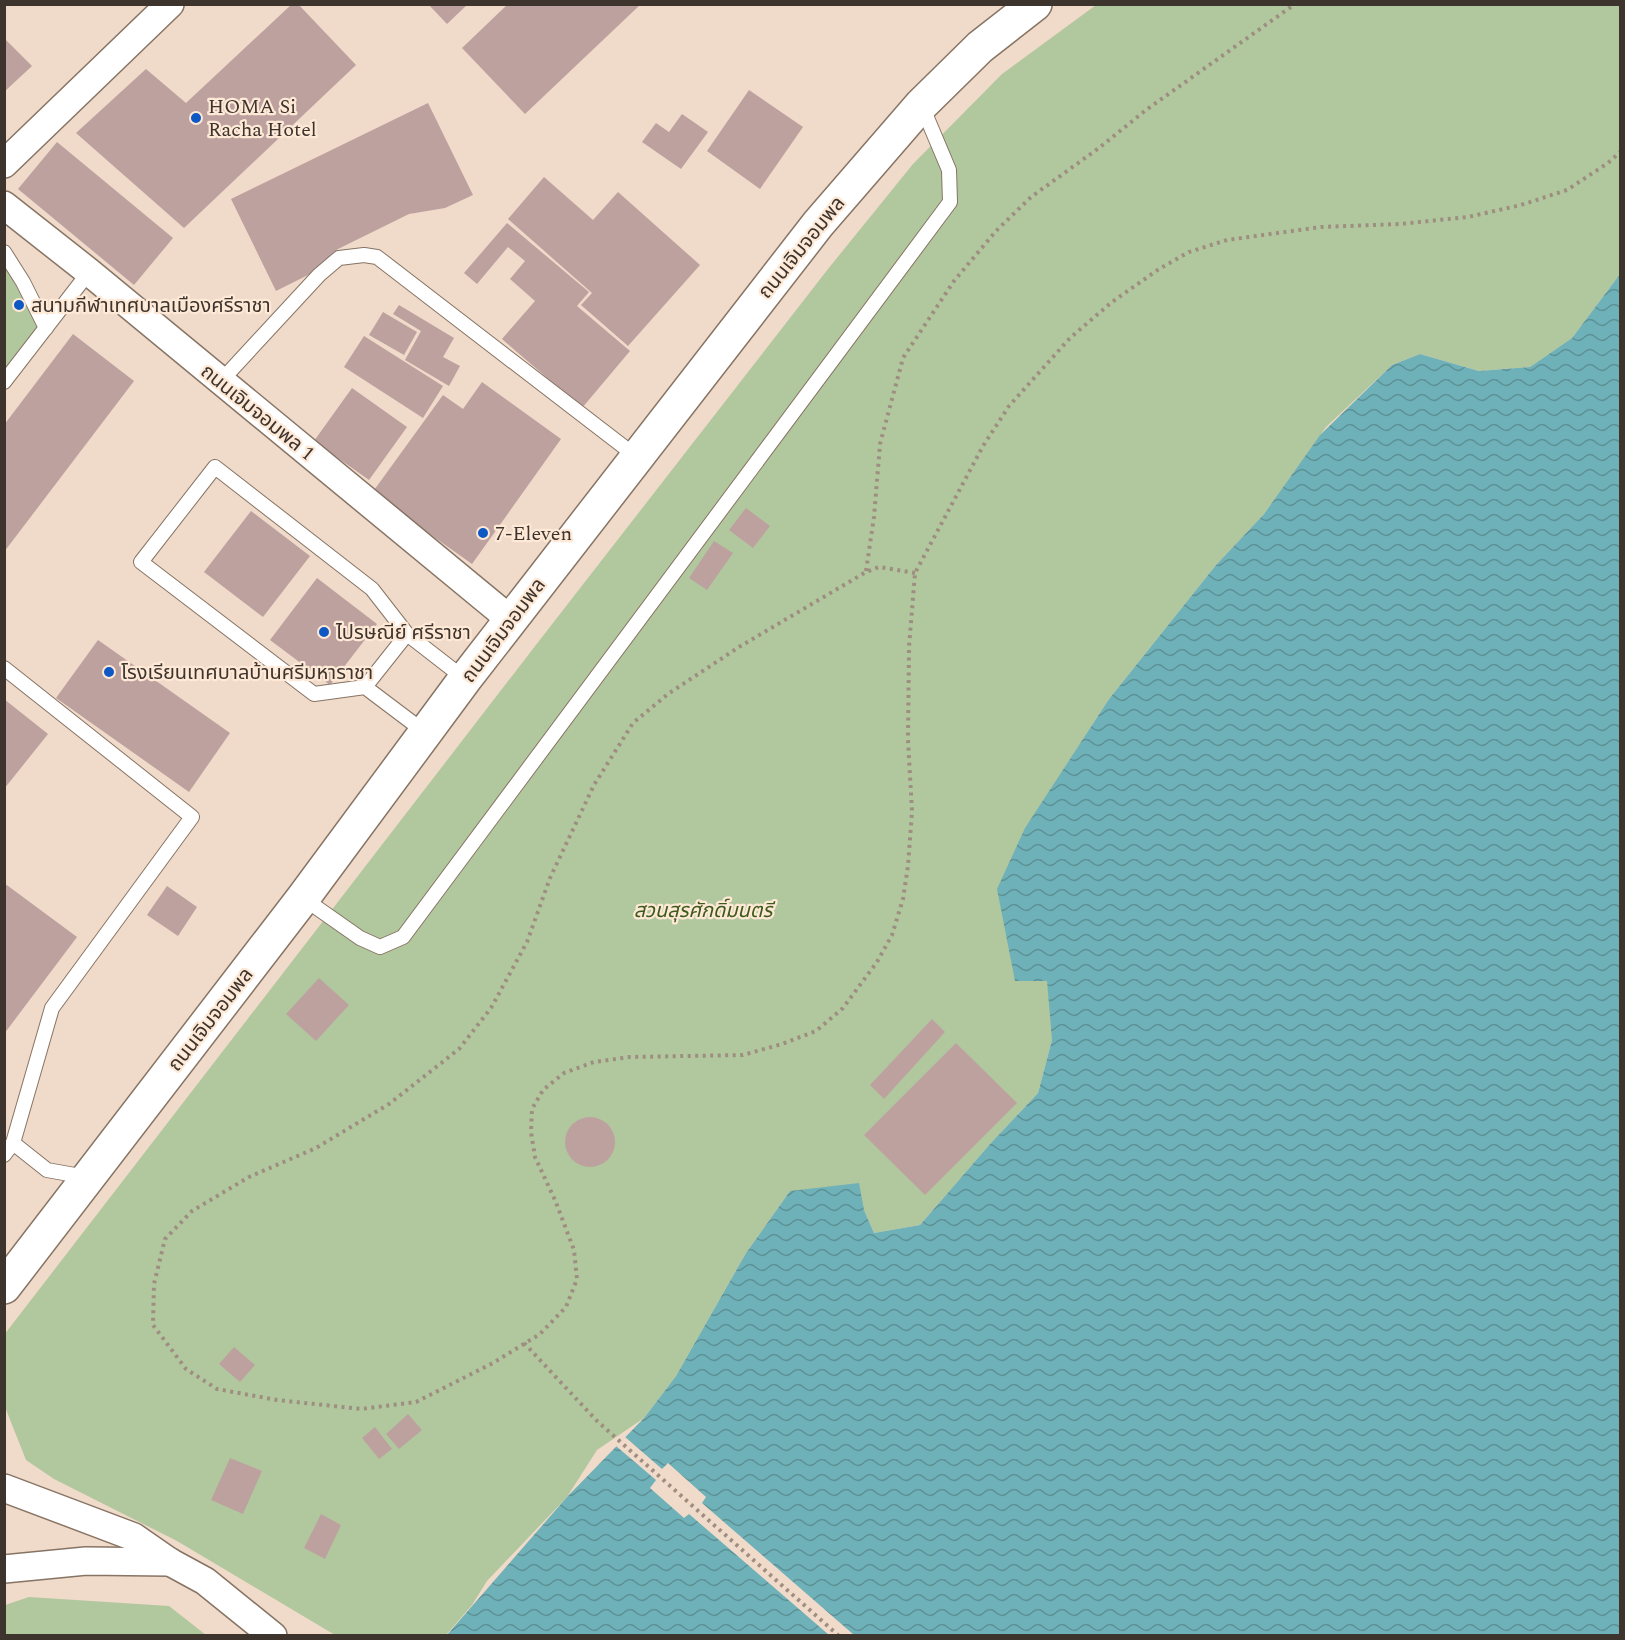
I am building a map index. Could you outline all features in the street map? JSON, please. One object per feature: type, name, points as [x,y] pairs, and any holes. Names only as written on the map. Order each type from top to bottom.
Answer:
[{"type":"main road","name":"ถนนเจิมจอมพล","points":[[4,1287],[303,898],[465,679],[818,224],[921,105],[981,47],[1035,4]]},
{"type":"street","points":[[4,164],[170,4]]},
{"type":"street","name":"ถนนเจิมจอมพล 1","points":[[4,205],[89,272],[511,620]]},
{"type":"street","points":[[4,1488],[134,1537],[170,1562],[205,1581],[273,1635]]},
{"type":"street","points":[[4,1569],[86,1561],[170,1562]]},
{"type":"lane","points":[[303,898],[360,938],[380,947],[403,937],[950,202],[949,170],[921,105]]},
{"type":"lane","points":[[4,252],[23,282],[46,328]]},
{"type":"lane","points":[[221,381],[319,275],[339,258],[364,255],[377,257],[636,457]]},
{"type":"lane","points":[[4,382],[89,272]]},
{"type":"lane","points":[[408,634],[365,687],[314,694],[141,562],[215,467],[372,589],[408,634],[465,679]]},
{"type":"lane","points":[[4,668],[192,818],[52,1008],[13,1143],[4,1155]]},
{"type":"lane","points":[[365,687],[426,733]]},
{"type":"lane","points":[[13,1143],[47,1170],[88,1178]]},
{"type":"path","points":[[866,572],[874,517],[879,444],[903,358],[954,281],[996,231],[1031,197],[1099,148],[1146,110],[1295,4]]},
{"type":"path","points":[[915,573],[879,567],[866,572],[739,647],[668,694],[633,723],[594,785],[550,878],[527,942],[491,1008],[459,1049],[389,1104],[315,1148],[249,1177],[192,1211],[165,1239],[154,1284],[153,1325],[186,1369],[217,1389],[277,1400],[361,1409],[416,1402],[493,1363],[540,1334],[566,1307],[577,1279],[574,1250],[555,1200],[535,1157],[531,1132],[532,1109],[543,1090],[564,1073],[594,1062],[630,1057],[743,1054],[782,1044],[816,1031],[843,1008],[862,985],[892,934],[904,888],[912,811],[908,740],[909,647],[915,573],[983,446],[1009,406],[1070,338],[1112,302],[1159,269],[1189,252],[1227,240],[1321,227],[1400,224],[1468,216],[1521,205],[1567,190],[1608,164],[1620,152]]},
{"type":"path","points":[[524,1343],[597,1421],[839,1635]]},
{"type":"green space","name":"สวนสุรศักดิ์มนตรี","points":[[1096,5],[1620,5],[1620,274],[1572,338],[1530,367],[1479,371],[1420,354],[1392,365],[1326,427],[1264,514],[1216,565],[1109,699],[1025,829],[1047,981],[1055,1005],[1052,1040],[1038,1093],[920,1225],[874,1233],[864,1210],[790,1191],[746,1253],[676,1376],[644,1418],[597,1450],[567,1497],[487,1581],[472,1605],[446,1635],[335,1635],[177,1541],[54,1479],[26,1460],[5,1407],[4,1335],[539,641],[828,269],[913,164],[1002,74]]},
{"type":"green space","name":"สนามกีฬาเทศบาลเมืองศรีราชา","points":[[5,252],[46,328],[5,382]]},
{"type":"green space","points":[[29,1597],[169,1606],[206,1635],[5,1635],[5,1605]]},
{"type":"water","points":[[1620,274],[1620,1635],[446,1636],[567,1497],[644,1418],[676,1376],[746,1253],[790,1191],[859,1183],[864,1210],[874,1233],[920,1225],[1038,1093],[1052,1040],[1047,981],[1015,981],[997,889],[1025,828],[1109,699],[1216,565],[1264,514],[1320,435],[1392,365],[1420,354],[1479,371],[1530,367],[1572,338]]},
{"type":"pier","points":[[624,1436],[662,1469],[668,1463],[706,1497],[702,1503],[854,1635],[829,1635],[689,1514],[684,1518],[650,1488],[656,1480],[616,1446]]},
{"type":"building","name":"HOMA Si Racha Hotel","points":[[292,4],[298,4],[356,65],[184,228],[76,133],[146,69],[186,103]]},
{"type":"building","points":[[428,4],[468,4],[447,24]]},
{"type":"building","points":[[508,4],[641,4],[525,114],[462,48]]},
{"type":"building","points":[[4,38],[32,66],[4,92]]},
{"type":"building","points":[[749,90],[803,127],[760,189],[707,151]]},
{"type":"building","points":[[428,103],[473,195],[445,208],[409,214],[338,249],[312,273],[276,291],[231,199]]},
{"type":"building","points":[[682,114],[708,132],[681,169],[642,142],[656,123],[669,132]]},
{"type":"building","points":[[57,142],[173,238],[134,285],[18,189]]},
{"type":"building","points":[[544,177],[593,220],[618,192],[700,265],[628,346],[581,305],[592,293],[508,219]]},
{"type":"building","points":[[507,223],[589,292],[577,306],[630,351],[582,408],[502,339],[535,301],[510,279],[525,261],[508,247],[477,284],[464,273]]},
{"type":"building","points":[[399,305],[454,338],[443,357],[460,366],[449,386],[405,360],[421,331],[393,314]]},
{"type":"building","points":[[383,312],[417,332],[404,355],[369,335]]},
{"type":"building","points":[[73,334],[134,381],[4,552],[4,425]]},
{"type":"building","points":[[364,336],[443,386],[423,418],[344,367]]},
{"type":"building","points":[[482,382],[561,439],[472,564],[372,493],[443,395],[463,409]]},
{"type":"building","points":[[352,388],[407,427],[369,480],[314,441]]},
{"type":"building","points":[[746,508],[770,526],[753,548],[729,530]]},
{"type":"building","points":[[251,511],[310,556],[263,617],[204,572]]},
{"type":"building","points":[[714,541],[733,553],[707,590],[689,578]]},
{"type":"building","name":"ไปรษณีย์ ศรีราชา","points":[[317,578],[377,624],[330,685],[270,640]]},
{"type":"building","points":[[98,640],[230,733],[189,792],[56,698]]},
{"type":"building","points":[[4,699],[48,734],[4,789]]},
{"type":"building","points":[[4,883],[77,937],[4,1034]]},
{"type":"building","points":[[167,886],[197,907],[178,936],[147,915]]},
{"type":"building","points":[[319,978],[349,1005],[316,1041],[286,1014]]},
{"type":"building","points":[[932,1019],[945,1032],[884,1099],[870,1085]]},
{"type":"building","points":[[956,1043],[1017,1103],[925,1195],[864,1135]]},
{"type":"building","points":[[590,1117],[604,1121],[611,1128],[615,1142],[611,1156],[604,1163],[590,1167],[576,1163],[569,1156],[565,1142],[569,1128],[576,1121]]},
{"type":"building","points":[[234,1347],[255,1365],[240,1382],[219,1364]]},
{"type":"building","points":[[408,1414],[422,1430],[399,1449],[386,1434]]},
{"type":"building","points":[[375,1427],[392,1449],[379,1459],[362,1438]]},
{"type":"building","points":[[230,1458],[262,1471],[243,1514],[211,1500]]},
{"type":"building","points":[[321,1514],[341,1525],[325,1559],[304,1548]]},
{"type":"place","name":"HOMA Si Racha Hotel","points":[[196,118]]},
{"type":"place","name":"สนามกีฬาเทศบาลเมืองศรีราชา","points":[[19,305]]},
{"type":"place","name":"7-Eleven","points":[[483,533]]},
{"type":"place","name":"ไปรษณีย์ ศรีราชา","points":[[324,632]]},
{"type":"place","name":"โรงเรียนเทศบาลบ้านศรีมหาราชา","points":[[109,672]]}]
